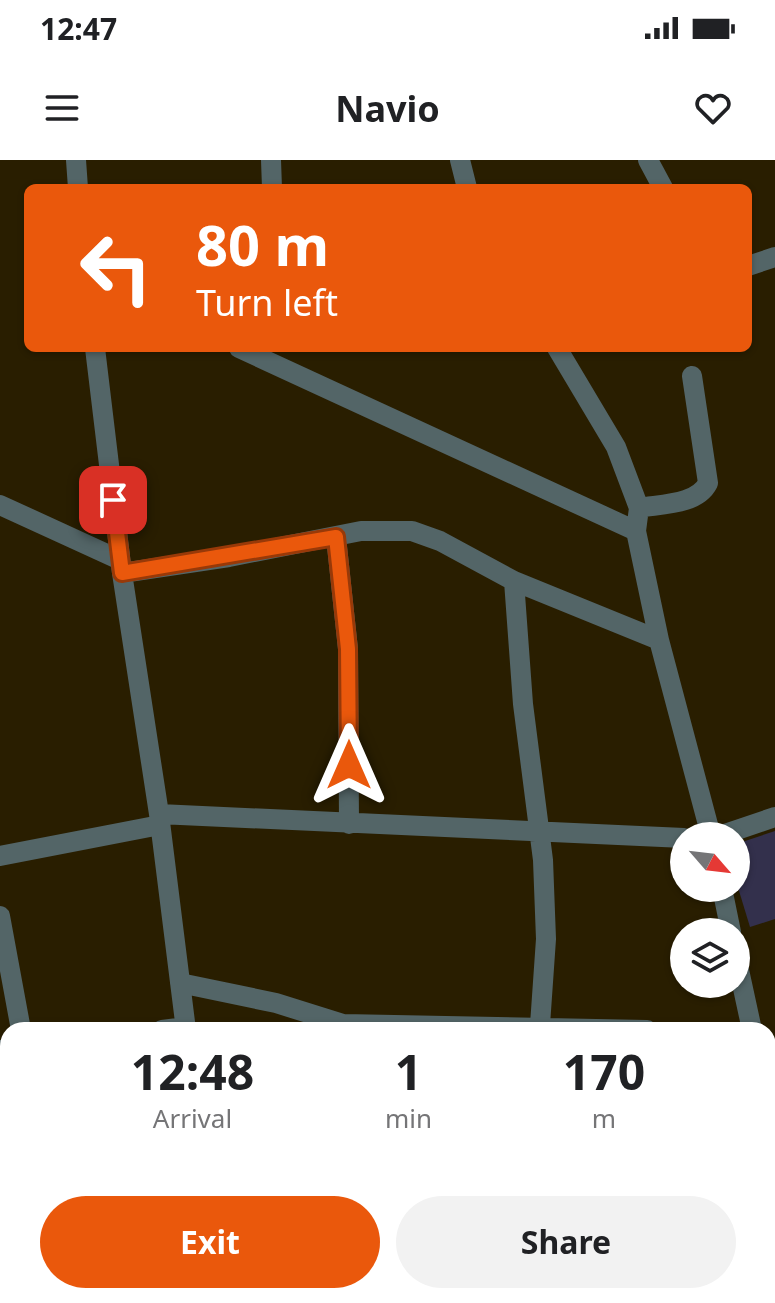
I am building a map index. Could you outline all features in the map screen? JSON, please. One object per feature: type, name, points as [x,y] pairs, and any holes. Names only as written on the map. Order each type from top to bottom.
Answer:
[{"type":"street","points":[[76,160],[78,184]]},
{"type":"street","points":[[271,160],[272,184]]},
{"type":"street","points":[[460,160],[466,184]]},
{"type":"street","points":[[648,160],[661,184]]},
{"type":"street","points":[[752,265],[775,257]]},
{"type":"street","points":[[95,352],[121,566],[185,1022]]},
{"type":"street","points":[[254,352],[276,358],[636,531]]},
{"type":"street","points":[[559,352],[616,447],[639,508],[636,531],[659,640],[707,822]]},
{"type":"street","points":[[639,508],[694,497],[703,492],[708,483],[692,376]]},
{"type":"street","points":[[0,505],[121,566],[374,530],[412,531],[440,541],[514,581],[659,640]]},
{"type":"street","points":[[336,537],[348,649],[349,824]]},
{"type":"street","points":[[514,581],[523,704],[540,833],[546,939],[540,1022]]},
{"type":"street","points":[[750,825],[775,817]]},
{"type":"street","points":[[0,856],[159,820],[349,824],[670,838]]},
{"type":"street","points":[[0,916],[20,1022]]},
{"type":"street","points":[[180,983],[276,1003],[330,1022]]},
{"type":"street","points":[[745,998],[750,1022]]},
{"type":"building","points":[[775,831],[775,919],[750,927],[750,918],[747,918],[742,902],[750,902],[750,839]]},
{"type":"route","points":[[113,500],[122,573],[336,537],[348,649],[349,765]]}]
